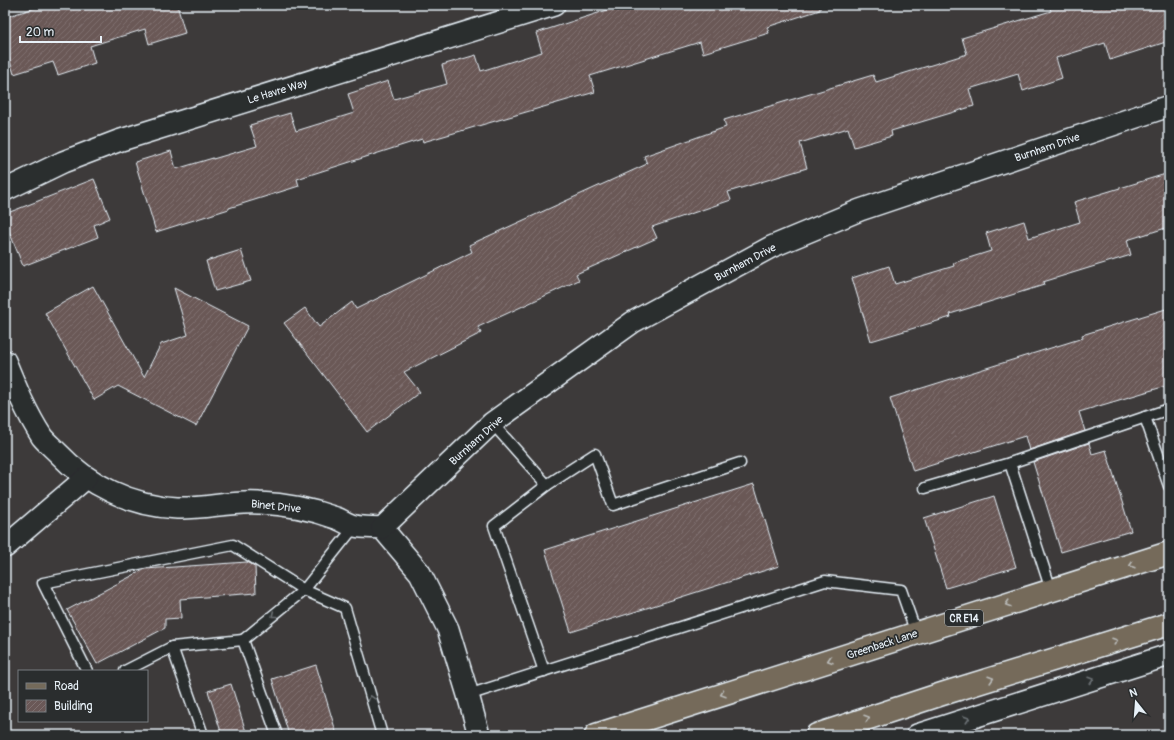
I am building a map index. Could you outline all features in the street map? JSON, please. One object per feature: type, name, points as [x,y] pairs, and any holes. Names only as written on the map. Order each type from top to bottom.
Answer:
[{"type":"main road","name":"Greenback Lane","points":[[596,735],[1169,553]]},
{"type":"main road","points":[[817,735],[942,694],[1169,624]]},
{"type":"street","name":"Le Havre Way","points":[[5,190],[63,162],[118,141],[554,5]]},
{"type":"street","name":"Burnham Drive","points":[[382,528],[492,423],[633,322],[771,247],[860,210],[1169,106]]},
{"type":"street","name":"Binet Drive","points":[[5,361],[24,406],[43,438],[69,465],[86,478],[121,496],[157,506],[176,508],[195,508],[238,503],[258,503],[298,507],[337,518],[355,526],[382,528]]},
{"type":"street","points":[[5,547],[86,478]]},
{"type":"street","points":[[382,528],[420,573],[448,628],[479,735]]},
{"type":"street","points":[[917,735],[1169,655]]},
{"type":"lane","points":[[925,488],[1010,463],[1169,409]]},
{"type":"lane","points":[[1145,417],[1169,486]]},
{"type":"lane","points":[[492,423],[547,485]]},
{"type":"lane","points":[[544,671],[494,526],[547,485],[595,454],[613,505],[740,463]]},
{"type":"lane","points":[[1010,463],[1051,590]]},
{"type":"lane","points":[[127,670],[172,647],[243,640],[304,590],[355,526]]},
{"type":"lane","points":[[86,670],[43,583],[233,545],[304,590],[345,608],[382,735]]},
{"type":"lane","points":[[468,695],[825,581],[901,590],[916,633]]},
{"type":"lane","points":[[243,640],[277,735]]},
{"type":"lane","points":[[172,647],[203,735]]},
{"type":"building","points":[[45,5],[177,5],[185,33],[149,44],[145,29],[90,46],[95,63],[58,75],[53,62],[14,74],[5,45],[5,17]]},
{"type":"building","points":[[623,5],[820,5],[820,10],[767,27],[769,33],[703,53],[700,42],[590,76],[595,92],[423,142],[422,139],[297,179],[299,186],[156,232],[135,162],[171,151],[176,169],[257,146],[250,125],[290,113],[296,131],[354,113],[348,94],[388,81],[394,99],[447,84],[442,65],[476,55],[481,71],[542,52],[536,33]]},
{"type":"building","points":[[1049,5],[1169,5],[1169,41],[1110,60],[1105,43],[1056,58],[1062,78],[1023,91],[1018,74],[969,89],[974,106],[891,131],[892,136],[854,147],[848,128],[800,143],[807,168],[728,192],[731,200],[652,227],[657,238],[576,274],[579,280],[478,327],[481,333],[404,372],[420,392],[367,432],[284,323],[305,308],[319,327],[352,302],[356,309],[472,252],[469,245],[647,164],[644,156],[726,127],[724,120],[873,75],[876,82],[967,54],[962,38],[1051,11]]},
{"type":"building","points":[[1169,173],[1169,227],[1127,240],[1131,255],[1043,282],[1044,285],[950,314],[951,317],[871,341],[852,278],[889,266],[895,284],[954,266],[953,263],[991,251],[986,233],[1024,221],[1029,238],[1080,222],[1074,202]]},
{"type":"building","points":[[94,179],[110,218],[94,225],[98,237],[23,266],[5,221],[5,214]]},
{"type":"building","points":[[241,250],[251,281],[215,291],[206,261]]},
{"type":"building","points":[[93,286],[144,377],[161,344],[188,335],[174,288],[248,326],[196,426],[118,386],[94,400],[45,313]]},
{"type":"building","points":[[1169,308],[1169,385],[1079,412],[1085,431],[1029,450],[1025,436],[913,471],[890,398],[1083,338],[1082,335]]},
{"type":"building","points":[[1089,443],[1092,454],[1106,450],[1131,531],[1061,552],[1033,462]]},
{"type":"building","points":[[754,484],[779,566],[571,632],[545,550]]},
{"type":"building","points":[[994,496],[1016,567],[946,588],[924,518]]},
{"type":"building","points":[[247,562],[255,566],[256,593],[180,599],[181,618],[165,619],[165,628],[97,664],[67,610],[145,569]]},
{"type":"building","points":[[316,665],[337,735],[289,735],[272,679]]},
{"type":"building","points":[[231,684],[247,735],[222,735],[208,691]]}]
